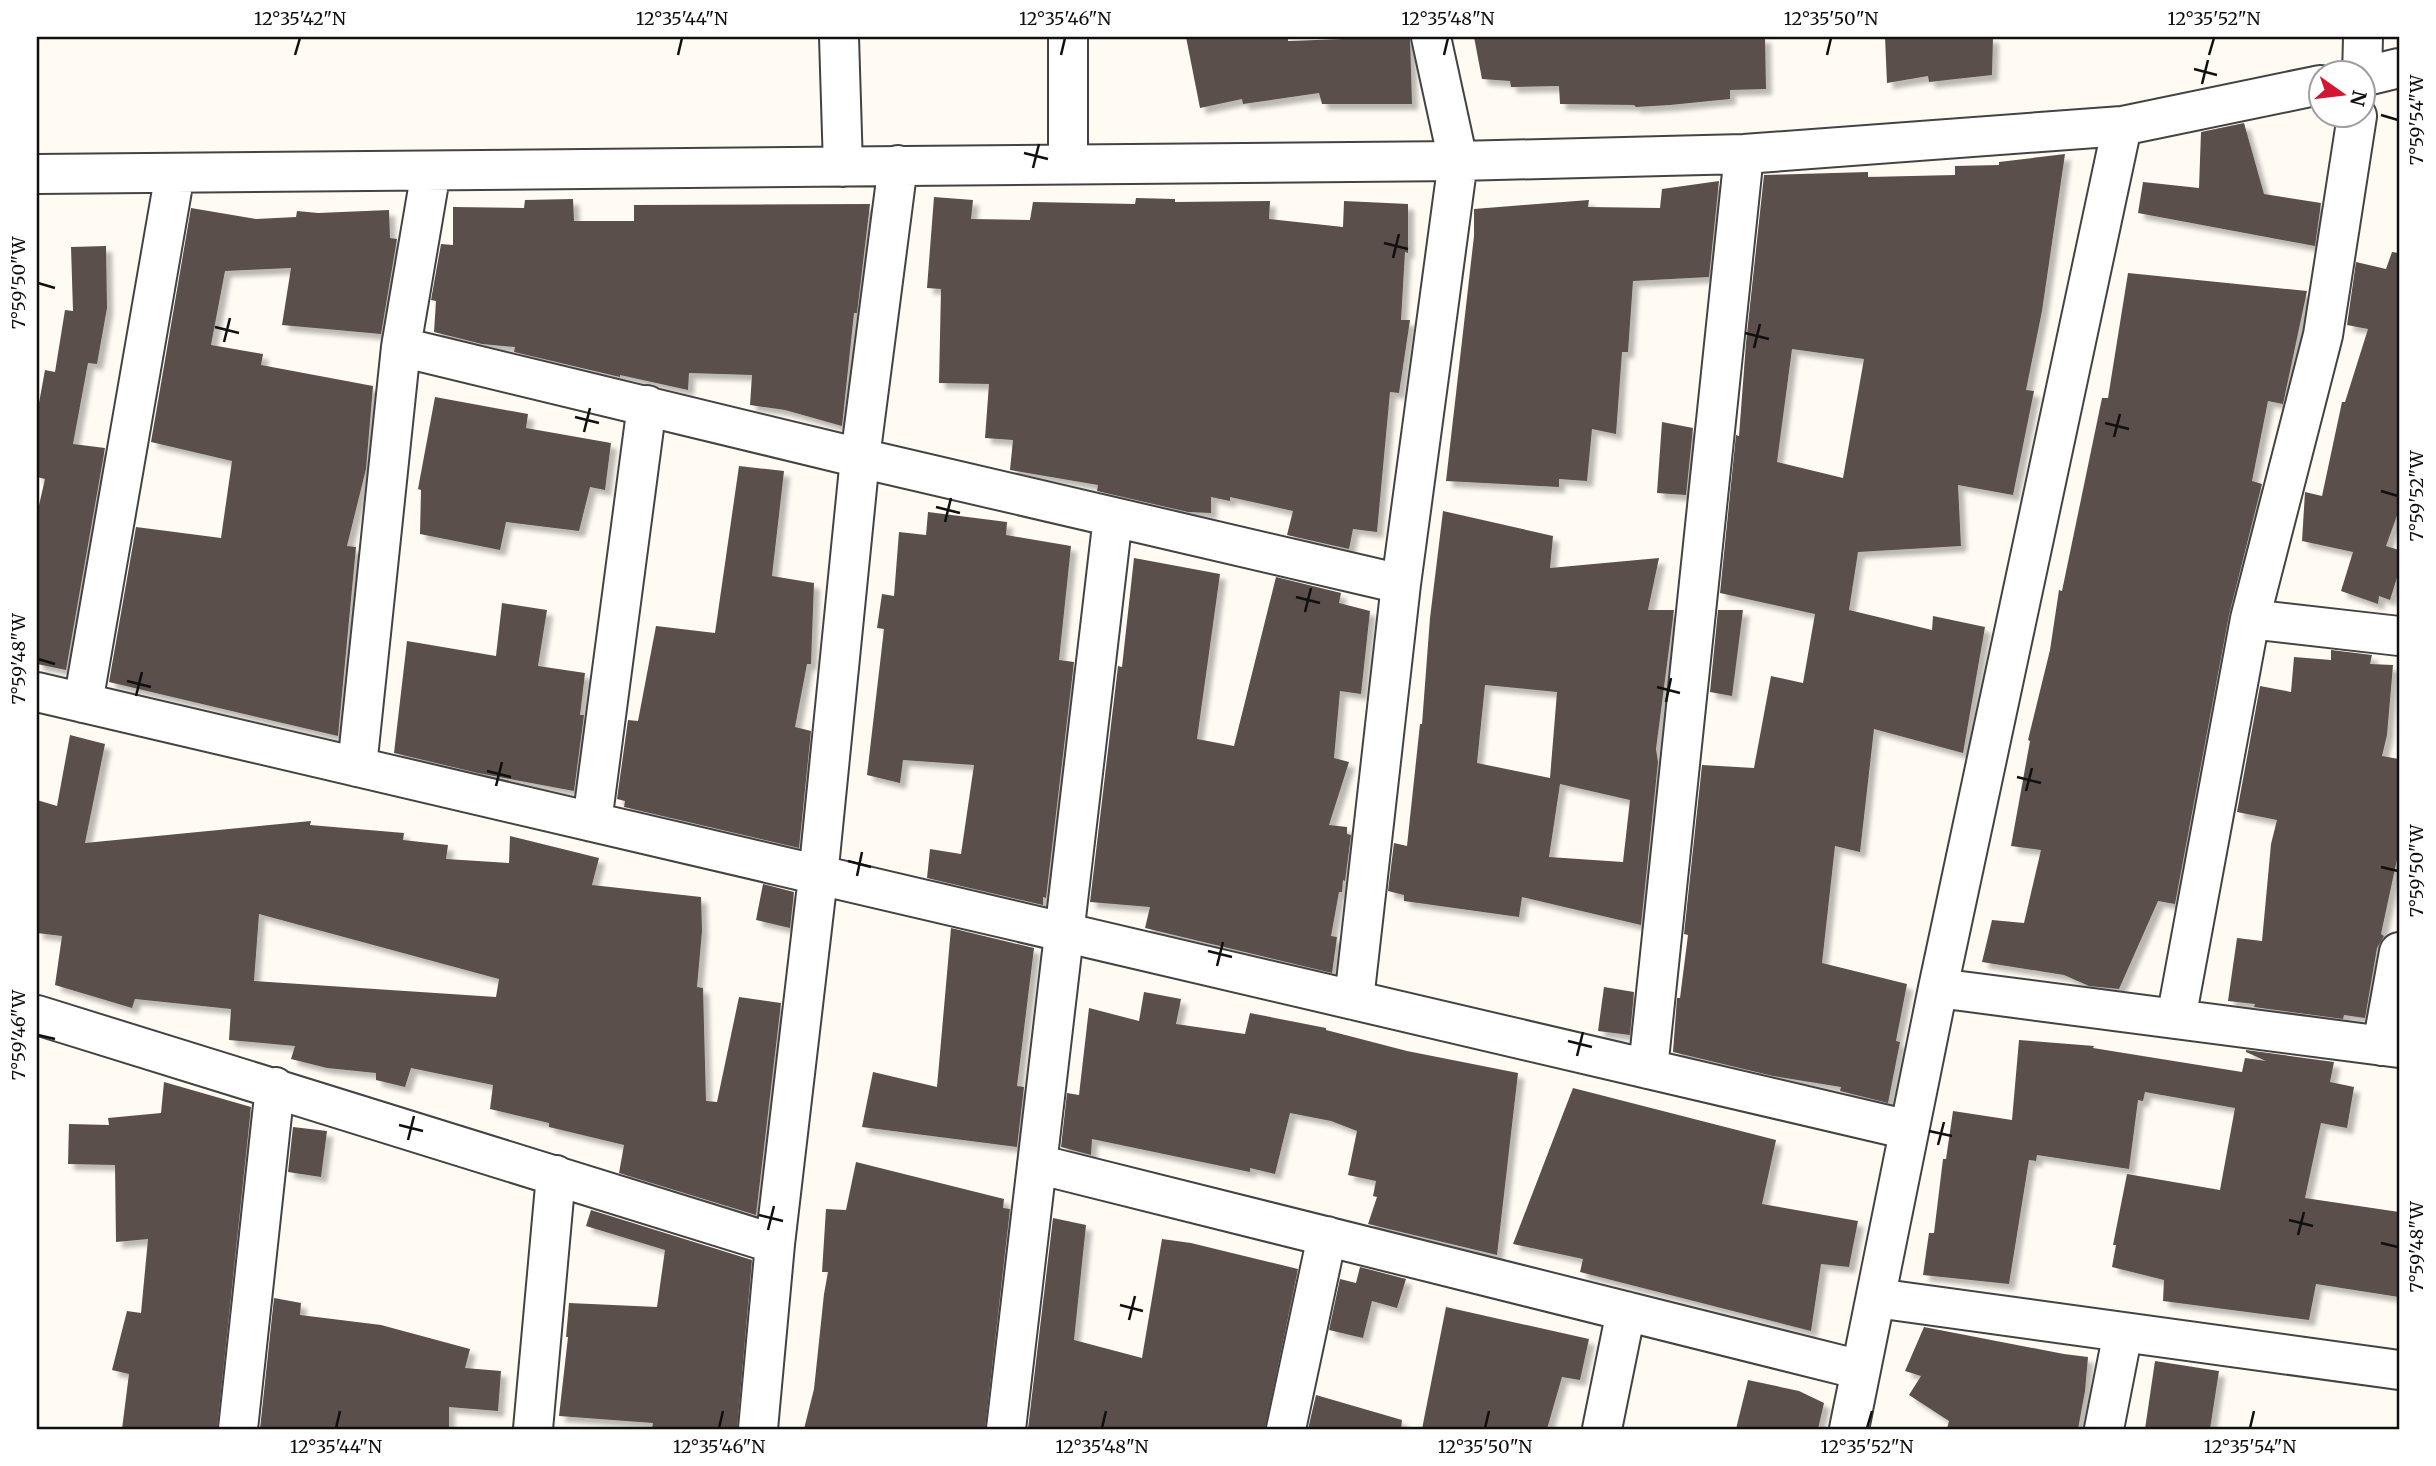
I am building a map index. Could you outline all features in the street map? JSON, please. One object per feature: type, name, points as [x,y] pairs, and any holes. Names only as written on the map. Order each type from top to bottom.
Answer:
[{"type":"street","points":[[839,37],[843,167]]},
{"type":"street","points":[[1068,37],[1068,164]]},
{"type":"street","points":[[1354,1000],[1401,584],[1458,161],[1431,37]]},
{"type":"street","points":[[2363,37],[2363,60]]},
{"type":"street","points":[[2376,74],[2399,68]]},
{"type":"street","points":[[37,174],[1458,161],[1744,154],[2122,126],[2306,88]]},
{"type":"street","points":[[1849,1429],[1938,988],[2122,126]]},
{"type":"street","points":[[2176,1019],[2250,619],[2323,335],[2355,130]]},
{"type":"street","points":[[1648,1069],[1744,154]]},
{"type":"street","points":[[758,1429],[775,1244],[818,877],[860,458],[898,165]]},
{"type":"street","points":[[357,767],[401,347],[430,172]]},
{"type":"street","points":[[83,703],[175,173]]},
{"type":"street","points":[[401,347],[860,458],[1401,584]]},
{"type":"street","points":[[592,822],[647,405]]},
{"type":"street","points":[[1006,1429],[1113,517]]},
{"type":"street","points":[[2250,619],[2399,636]]},
{"type":"street","points":[[37,692],[818,877],[1909,1130]]},
{"type":"street","points":[[1938,988],[2390,1047],[2399,952]]},
{"type":"street","points":[[37,1015],[775,1244]]},
{"type":"street","points":[[239,1429],[275,1087]]},
{"type":"street","points":[[1037,1164],[1861,1370]]},
{"type":"street","points":[[533,1429],[556,1175]]},
{"type":"street","points":[[1286,1429],[1327,1236]]},
{"type":"street","points":[[1875,1298],[2399,1370]]},
{"type":"street","points":[[1602,1429],[1626,1311]]},
{"type":"street","points":[[2104,1429],[2123,1332]]},
{"type":"building","points":[[1186,37],[1288,37],[1288,41],[1343,37],[1410,37],[1412,104],[1322,104],[1319,93],[1243,104],[1242,99],[1200,108]]},
{"type":"building","points":[[1474,37],[1765,37],[1766,89],[1730,90],[1730,99],[1670,105],[1636,107],[1560,104],[1559,86],[1511,87],[1510,81],[1482,79]]},
{"type":"building","points":[[1885,37],[1993,37],[1992,75],[1929,82],[1928,76],[1887,83]]},
{"type":"building","points":[[2244,123],[2264,194],[2321,203],[2315,246],[2138,213],[2143,182],[2199,188],[2201,132]]},
{"type":"building","points":[[2065,154],[2042,311],[2026,390],[2034,391],[2013,495],[1958,485],[1961,546],[1858,552],[1849,610],[1932,630],[1933,616],[1985,627],[1963,753],[1874,729],[1860,852],[1835,846],[1822,963],[1907,984],[1896,1041],[1900,1042],[1888,1103],[1840,1091],[1841,1087],[1773,1076],[1673,1052],[1677,998],[1680,998],[1688,935],[1684,934],[1702,765],[1754,768],[1771,676],[1803,683],[1815,614],[1720,593],[1736,435],[1739,436],[1764,175],[1868,172],[1868,177],[1955,175],[1955,166],[1999,165],[1999,162]],"holes":[[[1792,349],[1864,359],[1843,478],[1777,462]]]},
{"type":"building","points":[[1719,181],[1709,277],[1633,281],[1628,352],[1622,352],[1616,434],[1592,429],[1587,481],[1559,479],[1559,487],[1446,481],[1474,236],[1474,209],[1589,200],[1588,207],[1660,208],[1662,189]]},
{"type":"building","points":[[934,197],[973,200],[971,219],[1030,220],[1033,202],[1135,204],[1136,198],[1175,199],[1175,202],[1270,201],[1269,219],[1343,227],[1344,201],[1408,204],[1408,253],[1405,252],[1401,320],[1410,320],[1399,393],[1390,392],[1377,532],[1353,529],[1349,549],[1287,535],[1293,511],[1230,497],[1230,501],[1211,497],[1211,513],[1188,512],[1097,491],[1098,485],[1010,470],[1013,440],[985,438],[989,384],[939,383],[941,289],[927,288]]},
{"type":"building","points":[[573,199],[574,221],[634,221],[634,205],[870,204],[857,313],[854,313],[842,426],[785,410],[750,405],[752,375],[689,373],[688,390],[514,352],[515,347],[482,344],[434,332],[436,301],[431,300],[441,244],[453,245],[453,207],[524,208],[525,200]]},
{"type":"building","points":[[191,208],[256,219],[296,217],[297,211],[318,213],[389,210],[390,238],[397,239],[381,334],[282,325],[291,268],[225,271],[211,345],[263,354],[261,365],[373,386],[366,469],[347,546],[356,547],[338,736],[109,682],[136,527],[221,538],[232,461],[151,442]]},
{"type":"building","points":[[106,246],[107,308],[97,364],[88,363],[73,444],[105,448],[66,670],[37,664],[37,514],[45,479],[37,477],[37,414],[45,370],[55,372],[65,310],[73,311],[71,247]]},
{"type":"building","points":[[2392,252],[2399,253],[2399,510],[2386,546],[2399,550],[2399,571],[2390,600],[2379,596],[2378,604],[2341,591],[2353,552],[2302,541],[2305,492],[2322,496],[2342,402],[2345,402],[2368,329],[2347,325],[2356,262],[2386,269]]},
{"type":"building","points":[[2128,273],[2307,291],[2283,404],[2268,401],[2252,481],[2262,484],[2229,615],[2175,904],[2158,901],[2119,989],[2089,986],[2064,975],[1982,962],[1992,920],[2024,923],[2041,850],[2011,846],[2030,741],[2028,740],[2050,650],[2059,590],[2062,591],[2102,398],[2108,398]]},
{"type":"building","points":[[435,397],[528,414],[526,428],[611,443],[605,490],[590,487],[579,531],[506,522],[500,550],[420,534],[421,490],[418,489]]},
{"type":"building","points":[[1662,422],[1693,428],[1686,495],[1657,493]]},
{"type":"building","points":[[739,466],[784,471],[772,576],[814,583],[811,664],[807,664],[795,727],[811,731],[799,848],[624,807],[625,801],[617,799],[628,720],[638,721],[656,626],[715,633]]},
{"type":"building","points":[[1443,511],[1553,536],[1550,568],[1659,558],[1648,610],[1674,610],[1656,749],[1658,762],[1641,925],[1522,897],[1519,917],[1404,901],[1404,895],[1388,891],[1394,843],[1407,846],[1422,724],[1430,618]],"holes":[[[1485,685],[1557,692],[1550,778],[1477,763]],[[1560,784],[1630,800],[1623,862],[1549,857]]]},
{"type":"building","points":[[928,512],[1007,522],[1006,535],[1071,546],[1059,660],[1074,662],[1043,905],[927,878],[930,849],[961,854],[974,765],[903,760],[900,783],[867,775],[884,629],[877,628],[882,594],[894,596],[899,532],[926,535]]},
{"type":"building","points":[[1134,558],[1220,574],[1197,739],[1234,746],[1276,577],[1341,593],[1339,603],[1370,611],[1361,694],[1340,691],[1334,758],[1349,762],[1329,825],[1347,827],[1347,834],[1351,835],[1345,881],[1343,880],[1342,892],[1339,892],[1331,936],[1337,937],[1332,973],[1145,928],[1150,907],[1090,902],[1118,666],[1122,667]]},
{"type":"building","points":[[502,603],[547,610],[538,666],[585,673],[580,715],[584,715],[574,791],[478,773],[394,753],[407,641],[496,656]]},
{"type":"building","points":[[1718,610],[1743,610],[1732,696],[1710,692]]},
{"type":"building","points":[[2331,650],[2372,655],[2370,664],[2393,665],[2387,735],[2382,756],[2399,759],[2399,850],[2381,934],[2384,936],[2377,948],[2365,1018],[2344,1015],[2343,1019],[2228,1001],[2237,938],[2262,941],[2271,844],[2277,820],[2237,812],[2260,686],[2291,692],[2294,657],[2331,660]]},
{"type":"building","points":[[70,735],[105,744],[85,843],[311,821],[310,825],[404,833],[403,840],[448,845],[446,859],[509,863],[510,836],[599,858],[592,885],[701,897],[702,931],[697,987],[703,988],[706,1101],[717,1102],[739,997],[781,1003],[756,1215],[619,1173],[624,1145],[490,1109],[493,1085],[411,1068],[405,1087],[376,1080],[376,1073],[327,1068],[291,1059],[295,1046],[229,1040],[231,1009],[135,999],[132,1008],[55,985],[62,936],[37,933],[37,800],[57,806]],"holes":[[[259,914],[499,979],[496,997],[254,981]]]},
{"type":"building","points":[[763,884],[794,892],[790,928],[756,920]]},
{"type":"building","points":[[951,928],[1034,948],[1017,1086],[1024,1087],[1017,1147],[862,1127],[873,1072],[937,1087]]},
{"type":"building","points":[[1604,987],[1634,992],[1630,1035],[1598,1031]]},
{"type":"building","points":[[1144,992],[1181,999],[1176,1024],[1245,1034],[1250,1013],[1326,1028],[1407,1051],[1518,1073],[1497,1255],[1368,1224],[1377,1197],[1373,1196],[1376,1181],[1348,1175],[1357,1131],[1331,1121],[1290,1113],[1275,1174],[1250,1168],[1250,1172],[1092,1139],[1091,1155],[1061,1147],[1067,1093],[1079,1095],[1089,1008],[1139,1021]]},
{"type":"building","points":[[2019,1040],[2094,1046],[2093,1048],[2242,1072],[2245,1058],[2266,1061],[2246,1050],[2334,1062],[2330,1082],[2354,1087],[2347,1128],[2321,1123],[2305,1198],[2399,1212],[2399,1297],[2316,1284],[2309,1320],[2163,1301],[2164,1280],[2112,1267],[2116,1245],[2113,1245],[2127,1174],[2220,1190],[2235,1108],[2145,1092],[2143,1101],[2138,1100],[2129,1169],[2037,1155],[2036,1161],[2029,1160],[2009,1284],[1923,1275],[1929,1233],[1934,1233],[1943,1159],[1946,1159],[1953,1111],[2012,1120]]},
{"type":"building","points":[[164,1082],[251,1107],[217,1429],[122,1429],[129,1374],[112,1370],[127,1311],[141,1313],[148,1239],[116,1242],[115,1165],[68,1164],[69,1124],[109,1125],[108,1118],[161,1113]]},
{"type":"building","points":[[1573,1088],[1776,1140],[1762,1204],[1858,1221],[1849,1267],[1821,1264],[1811,1331],[1580,1272],[1583,1259],[1513,1244]]},
{"type":"building","points":[[293,1127],[327,1131],[321,1177],[288,1172]]},
{"type":"building","points":[[856,1162],[1004,1199],[1003,1208],[1010,1209],[985,1429],[804,1429],[814,1389],[828,1272],[822,1272],[826,1209],[846,1210]]},
{"type":"building","points":[[591,1210],[752,1260],[737,1429],[652,1429],[653,1423],[559,1416],[569,1303],[657,1307],[665,1250],[586,1226]]},
{"type":"building","points":[[1053,1218],[1086,1225],[1074,1340],[1142,1358],[1162,1239],[1191,1243],[1298,1269],[1265,1429],[1028,1429]]},
{"type":"building","points":[[1360,1267],[1406,1279],[1397,1308],[1372,1301],[1363,1338],[1329,1330],[1340,1279],[1356,1283]]},
{"type":"building","points":[[274,1298],[301,1303],[300,1315],[381,1325],[470,1349],[465,1368],[501,1371],[498,1411],[449,1407],[449,1429],[260,1429]]},
{"type":"building","points":[[1446,1307],[1589,1339],[1580,1380],[1562,1377],[1547,1429],[1422,1429]]},
{"type":"building","points":[[1924,1327],[2088,1357],[2078,1429],[1947,1429],[1949,1421],[1909,1395],[1921,1376],[1905,1371]]},
{"type":"building","points":[[2155,1361],[2219,1371],[2210,1429],[2145,1429]]},
{"type":"building","points":[[1748,1380],[1799,1391],[1824,1403],[1818,1429],[1736,1429]]},
{"type":"building","points":[[1316,1395],[1402,1420],[1401,1429],[1308,1429]]}]
